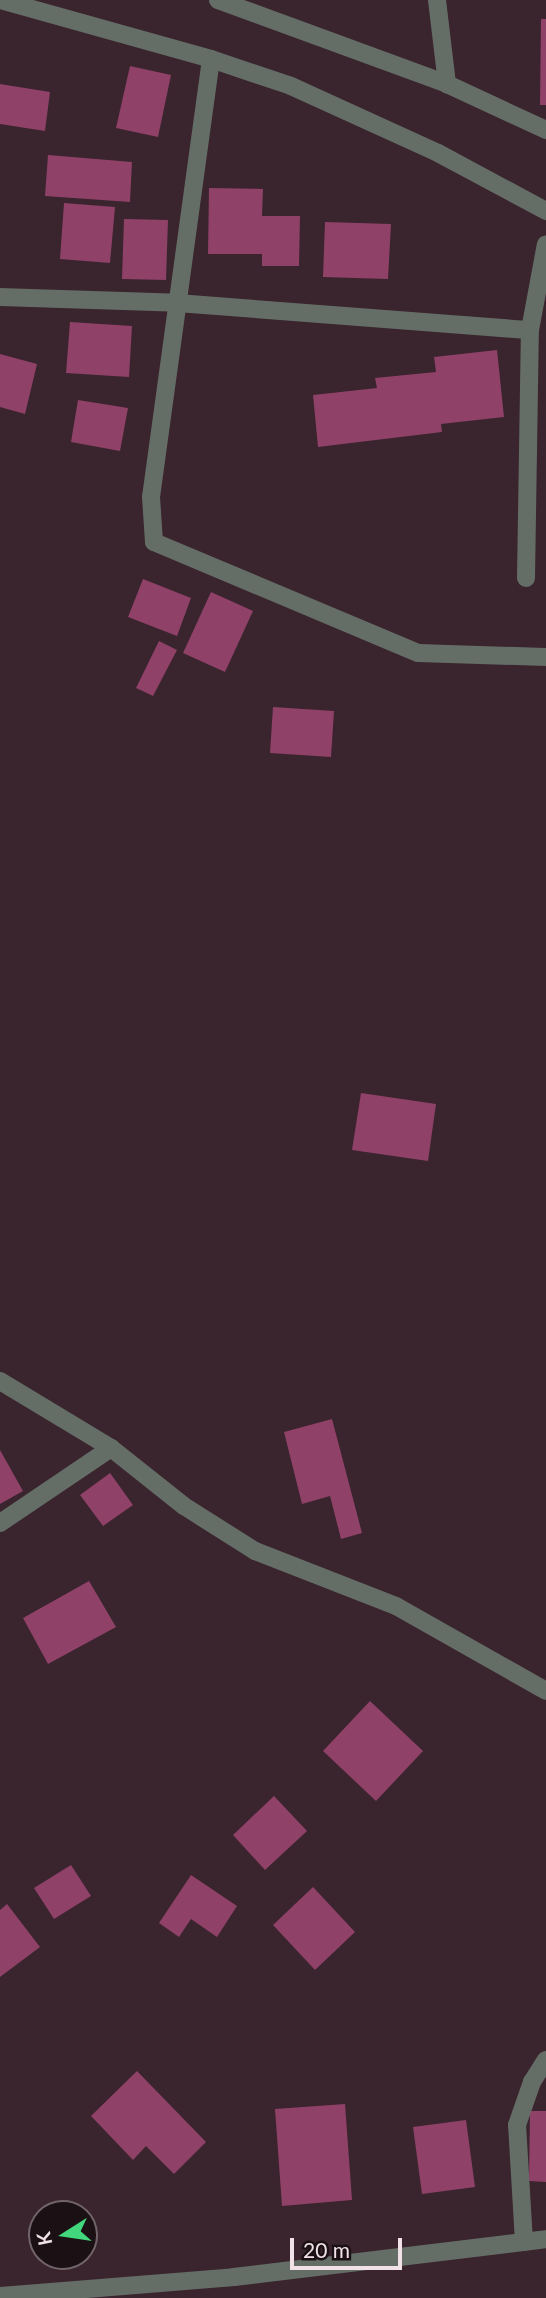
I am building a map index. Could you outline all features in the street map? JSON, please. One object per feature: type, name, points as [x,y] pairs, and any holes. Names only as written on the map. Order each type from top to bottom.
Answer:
[{"type":"street","points":[[218,0],[447,84],[546,130]]},
{"type":"street","points":[[437,0],[447,84]]},
{"type":"street","points":[[0,1],[211,59],[291,86],[438,153],[546,211]]},
{"type":"street","points":[[211,59],[151,497],[154,542],[418,653],[546,657]]},
{"type":"street","points":[[526,578],[530,330],[546,244]]},
{"type":"street","points":[[0,297],[177,303],[530,330]]},
{"type":"street","points":[[0,1381],[111,1448],[184,1506],[255,1550],[396,1606],[546,1691]]},
{"type":"street","points":[[0,1523],[111,1448]]},
{"type":"street","points":[[524,2242],[517,2125],[531,2082],[546,2060]]},
{"type":"street","points":[[0,2296],[234,2277],[546,2239]]},
{"type":"building","points":[[541,19],[546,19],[546,105],[540,105]]},
{"type":"building","points":[[130,66],[171,75],[158,137],[116,128]]},
{"type":"building","points":[[0,84],[50,92],[45,131],[0,124]]},
{"type":"building","points":[[48,155],[132,162],[130,202],[45,196]]},
{"type":"building","points":[[209,188],[263,189],[262,216],[300,216],[299,266],[262,266],[262,254],[208,254]]},
{"type":"building","points":[[64,203],[115,207],[110,263],[60,259]]},
{"type":"building","points":[[124,219],[168,220],[166,280],[122,279]]},
{"type":"building","points":[[325,222],[391,224],[388,279],[323,277]]},
{"type":"building","points":[[70,322],[132,326],[129,377],[66,373]]},
{"type":"building","points":[[497,350],[504,417],[441,424],[442,432],[318,447],[313,395],[377,388],[375,378],[436,372],[434,357]]},
{"type":"building","points":[[0,354],[37,364],[25,414],[0,407]]},
{"type":"building","points":[[78,400],[128,408],[120,451],[71,442]]},
{"type":"building","points":[[143,579],[191,598],[177,636],[128,617]]},
{"type":"building","points":[[211,592],[253,611],[225,672],[183,653]]},
{"type":"building","points":[[159,641],[177,650],[153,696],[136,688]]},
{"type":"building","points":[[273,707],[334,711],[331,757],[270,753]]},
{"type":"building","points":[[361,1093],[436,1104],[428,1161],[352,1150]]},
{"type":"building","points":[[332,1419],[362,1533],[341,1539],[330,1496],[302,1504],[284,1432]]},
{"type":"building","points":[[0,1450],[23,1491],[0,1504]]},
{"type":"building","points":[[110,1473],[133,1505],[103,1526],[80,1495]]},
{"type":"building","points":[[89,1581],[116,1627],[48,1664],[23,1618]]},
{"type":"building","points":[[370,1701],[423,1751],[376,1801],[323,1751]]},
{"type":"building","points":[[274,1796],[307,1831],[265,1870],[233,1835]]},
{"type":"building","points":[[71,1865],[91,1896],[54,1919],[34,1888]]},
{"type":"building","points":[[191,1875],[237,1906],[217,1937],[191,1919],[179,1937],[159,1923]]},
{"type":"building","points":[[313,1887],[355,1932],[315,1970],[273,1925]]},
{"type":"building","points":[[7,1904],[40,1947],[0,1977],[0,1910]]},
{"type":"building","points":[[137,2071],[206,2142],[174,2174],[146,2146],[133,2160],[91,2116]]},
{"type":"building","points":[[345,2104],[352,2200],[282,2206],[275,2109]]},
{"type":"building","points":[[530,2111],[546,2111],[546,2182],[529,2181]]},
{"type":"building","points":[[466,2120],[475,2187],[422,2194],[413,2127]]}]
